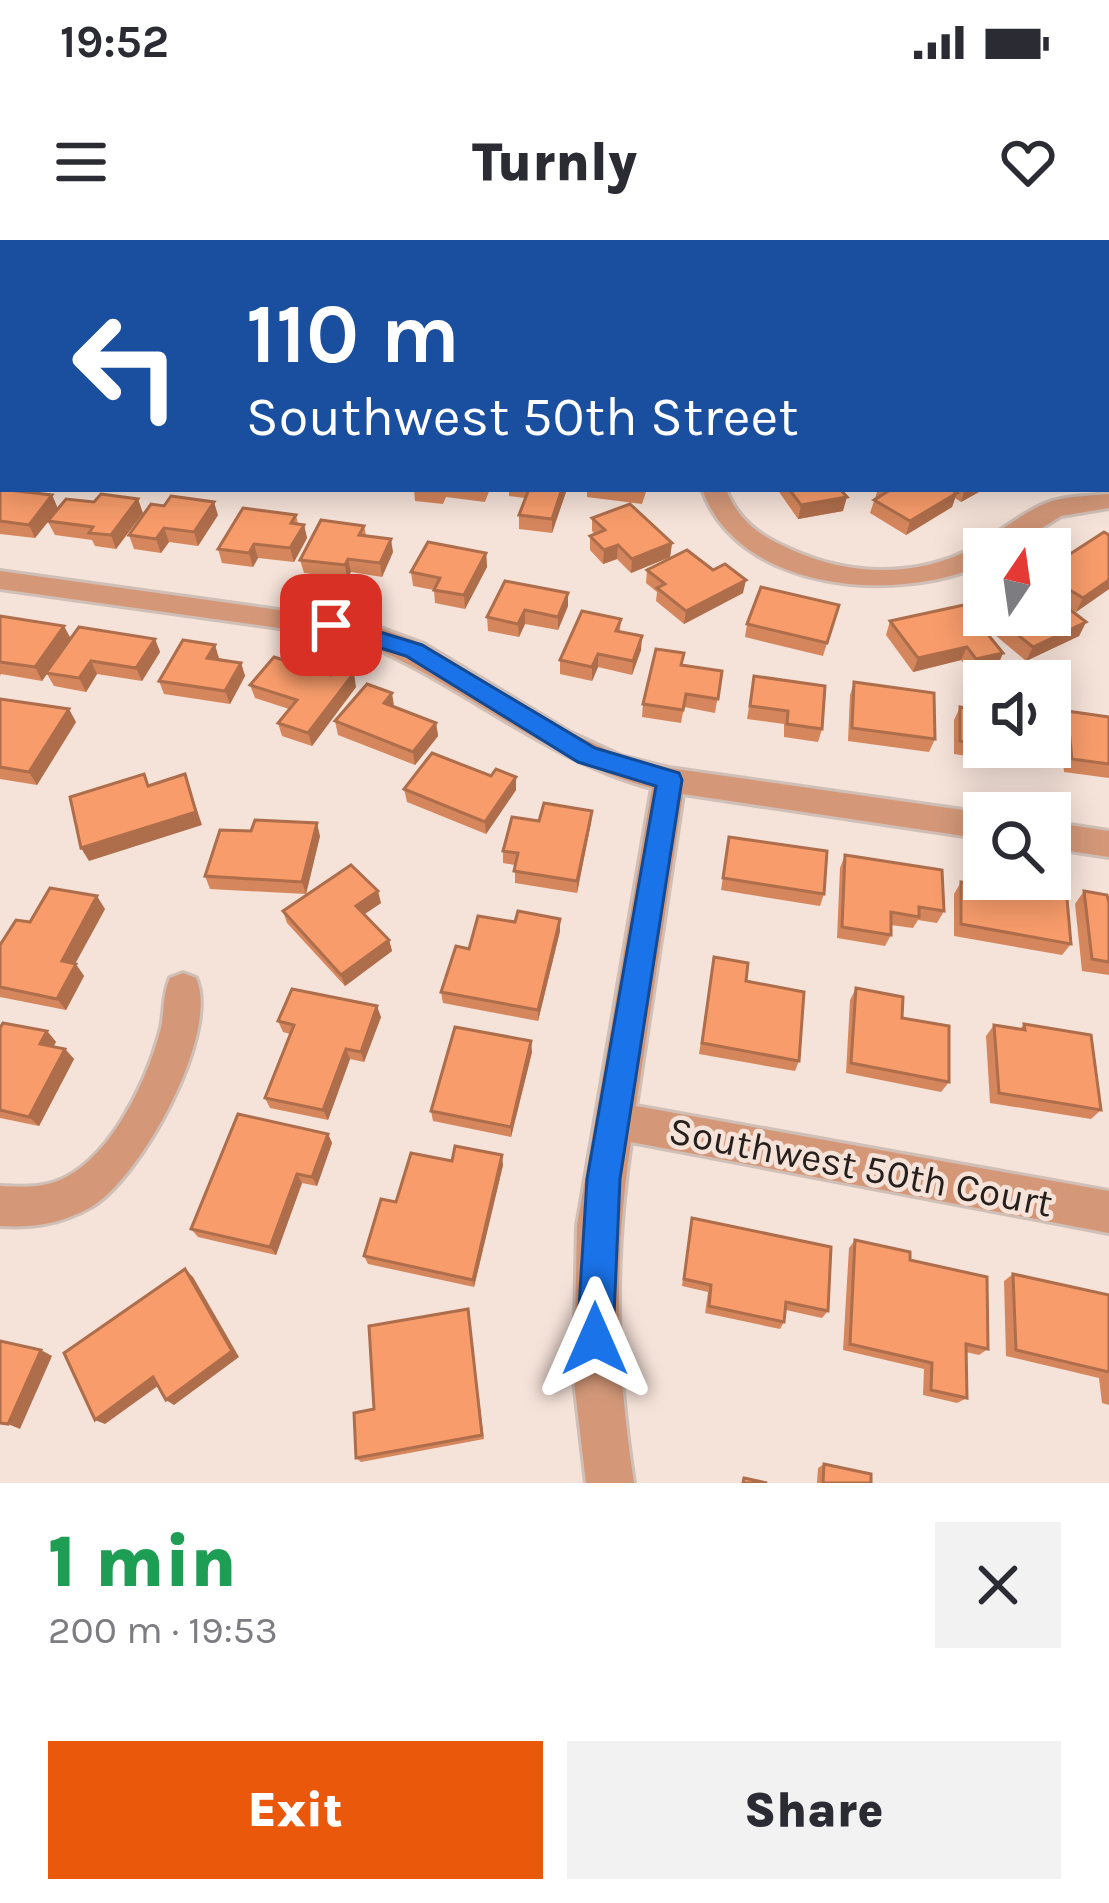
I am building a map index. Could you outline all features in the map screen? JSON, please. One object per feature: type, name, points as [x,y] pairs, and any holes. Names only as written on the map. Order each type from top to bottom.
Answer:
[{"type":"street","points":[[716,492],[723,514],[736,527],[784,556],[866,578],[930,574],[963,561]]},
{"type":"street","points":[[1024,528],[1054,509],[1109,501]]},
{"type":"street","points":[[0,580],[374,634],[414,651],[587,755],[670,780],[963,823]]},
{"type":"street","points":[[610,1483],[596,1381],[594,1296],[612,1120],[670,780]]},
{"type":"street","points":[[1071,838],[1109,844]]},
{"type":"street","points":[[0,1206],[45,1207],[73,1197],[117,1162],[134,1136],[179,1036],[183,989]]},
{"type":"street","name":"Southwest 50th Court","points":[[612,1120],[1109,1212]]},
{"type":"building","points":[[0,492],[52,495],[29,525],[0,521]]},
{"type":"building","points":[[528,492],[561,492],[552,519],[519,515]]},
{"type":"building","points":[[791,492],[843,492],[847,497],[801,505]]},
{"type":"building","points":[[887,492],[957,493],[910,521],[874,500]]},
{"type":"building","points":[[101,494],[138,499],[111,535],[89,533],[93,527],[48,521],[66,499],[94,502]]},
{"type":"building","points":[[171,496],[214,502],[194,532],[164,528],[156,539],[129,535],[151,504],[164,506]]},
{"type":"building","points":[[630,504],[672,543],[632,559],[618,545],[604,550],[590,536],[605,530],[592,518]]},
{"type":"building","points":[[243,508],[296,515],[291,523],[304,525],[290,548],[254,544],[249,553],[218,549]]},
{"type":"building","points":[[321,520],[364,526],[359,535],[391,539],[380,563],[300,560]]},
{"type":"building","points":[[1104,532],[1109,535],[1109,580],[1083,598],[1071,591],[1071,553]]},
{"type":"building","points":[[428,542],[486,553],[464,595],[434,590],[440,578],[411,572]]},
{"type":"building","points":[[687,550],[713,570],[725,564],[746,580],[686,611],[657,588],[665,584],[647,570]]},
{"type":"building","points":[[505,581],[568,593],[558,617],[525,610],[518,624],[487,617]]},
{"type":"building","points":[[761,587],[839,605],[827,643],[747,624]]},
{"type":"building","points":[[963,605],[963,636],[989,636],[1003,653],[976,659],[967,647],[918,658],[890,621]]},
{"type":"building","points":[[1071,610],[1086,622],[1071,629]]},
{"type":"building","points":[[582,611],[621,619],[616,631],[642,636],[633,661],[598,654],[592,667],[560,660]]},
{"type":"building","points":[[0,616],[64,626],[35,667],[0,662]]},
{"type":"building","points":[[79,627],[155,639],[136,668],[91,661],[79,678],[46,673]]},
{"type":"building","points":[[1019,636],[1056,636],[1033,647]]},
{"type":"building","points":[[183,640],[215,645],[207,658],[241,663],[225,691],[159,681]]},
{"type":"building","points":[[656,649],[684,653],[681,665],[722,671],[718,699],[686,694],[683,710],[643,704]]},
{"type":"building","points":[[274,657],[331,675],[336,668],[354,673],[308,733],[278,723],[297,700],[250,685]]},
{"type":"building","points":[[754,676],[825,686],[822,729],[787,724],[788,711],[750,706]]},
{"type":"building","points":[[854,682],[934,693],[935,739],[852,728]]},
{"type":"building","points":[[367,684],[392,693],[384,703],[436,723],[413,752],[335,721]]},
{"type":"building","points":[[0,699],[69,709],[29,772],[0,767]]},
{"type":"building","points":[[963,707],[963,742],[960,741]]},
{"type":"building","points":[[1071,712],[1109,717],[1109,764],[1072,759]]},
{"type":"building","points":[[432,753],[491,776],[496,769],[516,777],[485,822],[404,789]]},
{"type":"building","points":[[144,774],[148,786],[185,774],[196,812],[81,848],[70,797]]},
{"type":"building","points":[[544,803],[592,811],[577,881],[514,871],[518,853],[503,851],[512,817],[539,821]]},
{"type":"building","points":[[255,820],[317,823],[302,882],[205,876],[220,830],[251,831]]},
{"type":"building","points":[[729,837],[827,851],[824,894],[723,878]]},
{"type":"building","points":[[845,855],[942,870],[944,911],[919,907],[919,917],[891,912],[891,935],[842,927]]},
{"type":"building","points":[[351,865],[378,891],[356,906],[389,940],[341,975],[283,911]]},
{"type":"building","points":[[961,882],[963,900],[1067,900],[1071,944],[961,924]]},
{"type":"building","points":[[50,888],[97,896],[62,961],[76,964],[57,999],[0,987],[0,945],[16,920],[30,922]]},
{"type":"building","points":[[1084,891],[1107,895],[1109,962],[1092,959]]},
{"type":"building","points":[[518,911],[560,919],[538,1010],[441,992],[456,946],[469,949],[478,916],[515,922]]},
{"type":"building","points":[[714,957],[748,963],[746,981],[804,992],[799,1061],[702,1043]]},
{"type":"building","points":[[856,988],[903,997],[902,1018],[949,1026],[949,1082],[851,1063]]},
{"type":"building","points":[[292,989],[377,1006],[361,1052],[346,1049],[323,1110],[265,1098],[294,1025],[278,1021]]},
{"type":"building","points":[[3,1023],[47,1031],[40,1044],[65,1049],[29,1117],[0,1110]]},
{"type":"building","points":[[1024,1024],[1091,1035],[1101,1110],[999,1093],[994,1025],[1025,1030]]},
{"type":"building","points":[[455,1027],[531,1041],[511,1127],[431,1111]]},
{"type":"building","points":[[238,1114],[328,1134],[312,1177],[297,1174],[270,1247],[191,1229]]},
{"type":"building","points":[[455,1146],[502,1155],[473,1280],[364,1256],[381,1199],[396,1202],[411,1153],[452,1161]]},
{"type":"building","points":[[692,1218],[831,1247],[828,1311],[786,1302],[784,1322],[709,1306],[711,1285],[684,1279]]},
{"type":"building","points":[[855,1240],[910,1252],[910,1260],[987,1277],[988,1349],[966,1344],[967,1398],[931,1390],[932,1363],[850,1344]]},
{"type":"building","points":[[185,1269],[232,1351],[166,1400],[153,1377],[95,1420],[64,1353]]},
{"type":"building","points":[[1013,1274],[1109,1295],[1109,1372],[1016,1350]]},
{"type":"building","points":[[468,1309],[482,1435],[356,1458],[354,1413],[374,1409],[369,1326]]},
{"type":"building","points":[[0,1341],[41,1350],[8,1424],[0,1423]]},
{"type":"building","points":[[824,1464],[871,1474],[871,1483],[823,1483]]},
{"type":"route","points":[[331,625],[374,634],[414,651],[587,755],[643,776],[670,780],[603,1179],[595,1339]]}]
